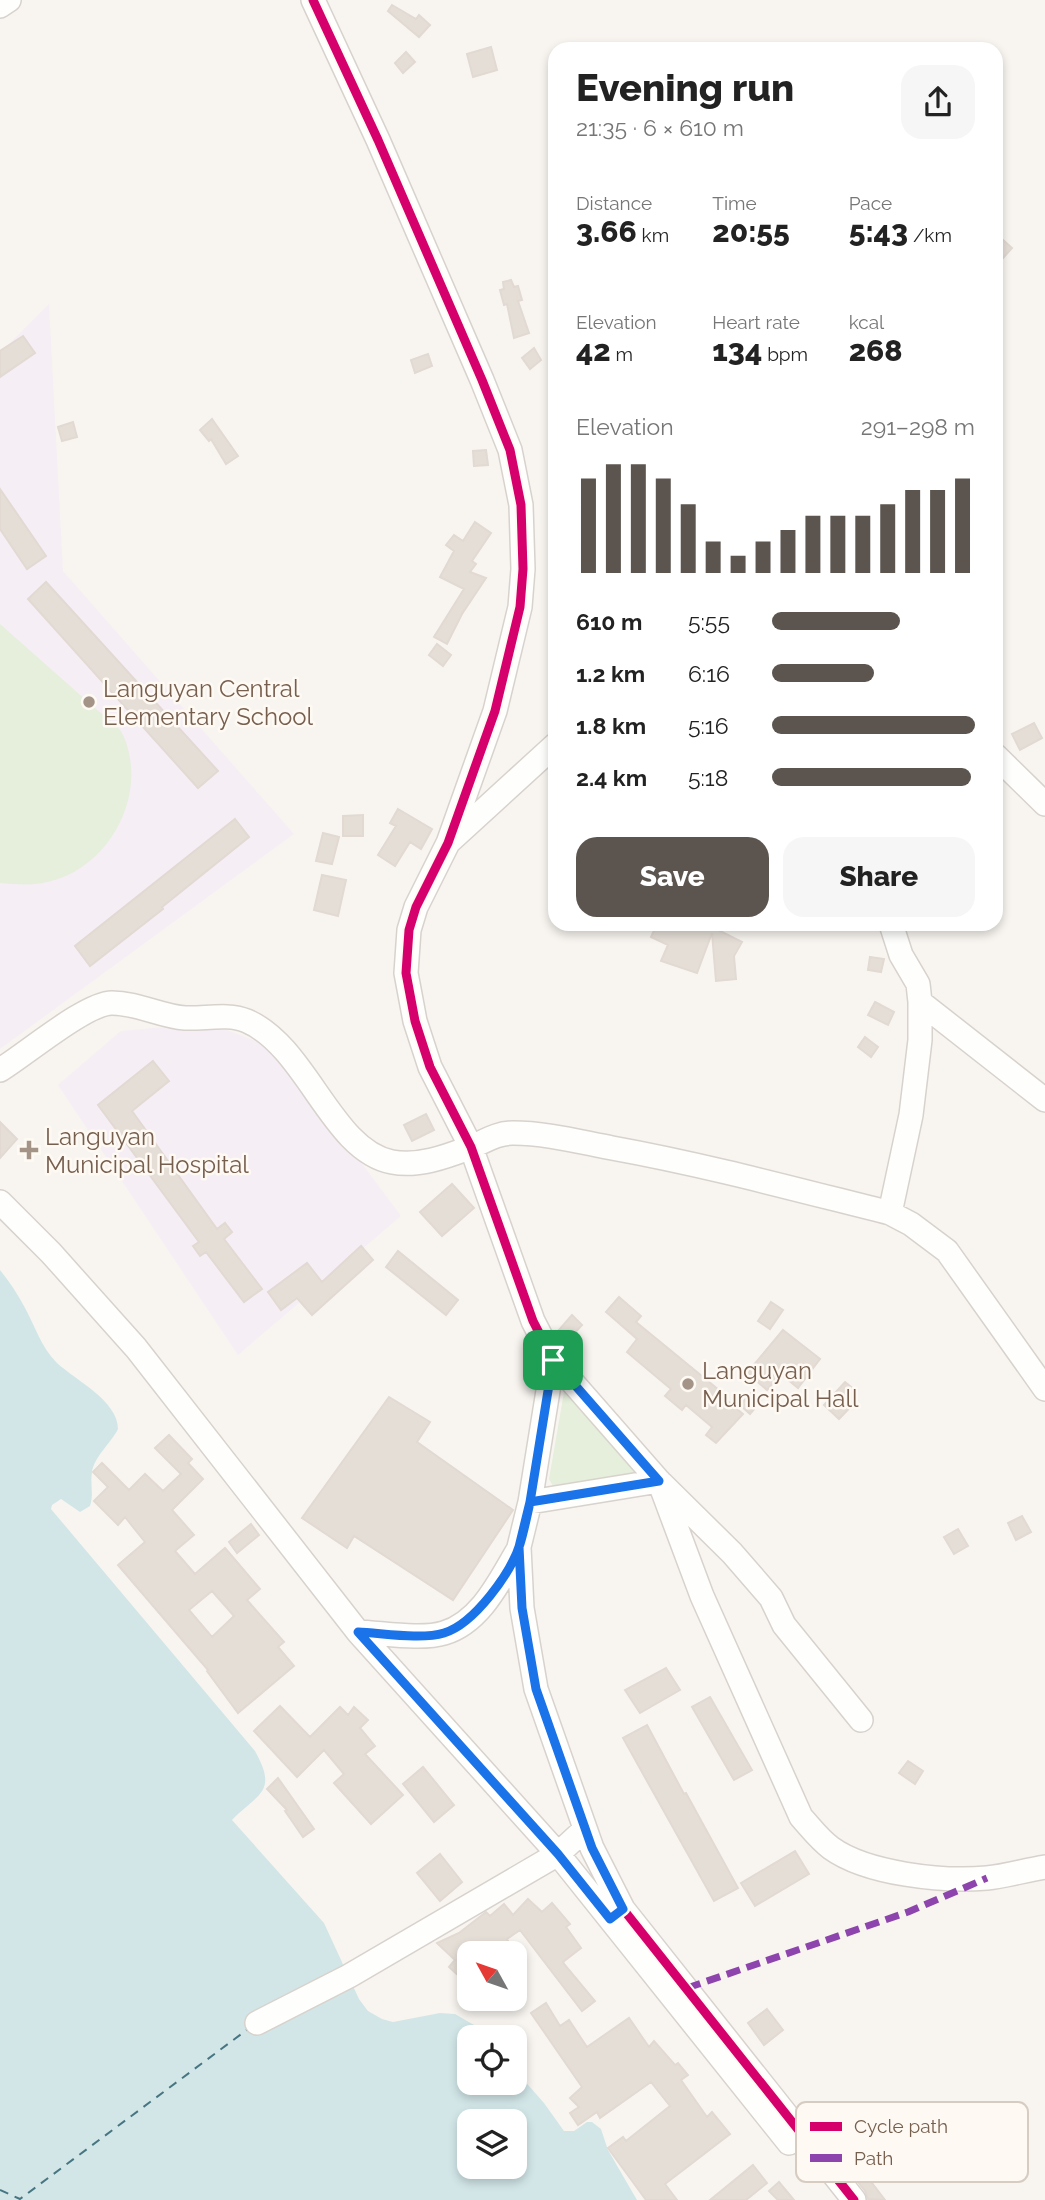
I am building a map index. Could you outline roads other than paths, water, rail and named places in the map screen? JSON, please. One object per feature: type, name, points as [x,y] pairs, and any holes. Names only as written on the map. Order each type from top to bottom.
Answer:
[{"type":"street","points":[[0,6],[9,0]]},
{"type":"street","points":[[313,0],[378,140],[482,380],[510,450],[522,505],[523,569],[520,607],[495,710],[448,843],[416,907],[409,930],[406,973],[420,1041],[430,1067],[471,1147],[533,1321],[553,1360],[659,1481],[732,1553],[771,1598],[784,1625],[860,1720]]},
{"type":"street","points":[[448,843],[548,751]]},
{"type":"street","points":[[1003,763],[1045,804]]},
{"type":"street","points":[[890,1213],[911,1115],[920,1040],[918,984],[901,955],[893,931]]},
{"type":"street","points":[[920,1002],[1045,1100]]},
{"type":"street","points":[[0,1070],[71,1021],[109,1003],[138,1006],[187,1018],[232,1017],[262,1030],[278,1044],[346,1131],[371,1156],[406,1164],[424,1162],[471,1147],[497,1135],[511,1133],[681,1161],[890,1213],[911,1224],[947,1251],[1045,1389]]},
{"type":"street","points":[[0,1202],[51,1253],[136,1348],[358,1632],[558,1854],[617,1914],[796,2130]]},
{"type":"street","points":[[553,1360],[530,1502],[519,1547],[522,1608],[536,1689],[617,1914],[796,2150]]},
{"type":"street","points":[[530,1502],[659,1481]]},
{"type":"street","points":[[659,1481],[702,1596],[802,1817],[817,1836],[833,1849],[854,1860],[883,1870],[929,1877],[987,1878],[1045,1867]]},
{"type":"street","points":[[358,1632],[424,1635],[444,1633],[462,1624],[476,1613],[486,1600],[519,1547]]},
{"type":"street","points":[[257,2022],[349,1976],[558,1854],[585,1829]]},
{"type":"street","points":[[820,2182],[834,2200]]},
{"type":"street","points":[[839,2182],[854,2200]]},
{"type":"place","name":"Languyan Central Elementary School","points":[[89,702]]},
{"type":"place","name":"Languyan Municipal Hospital","points":[[29,1150]]},
{"type":"place","name":"Languyan Municipal Hall","points":[[688,1384]]}]
